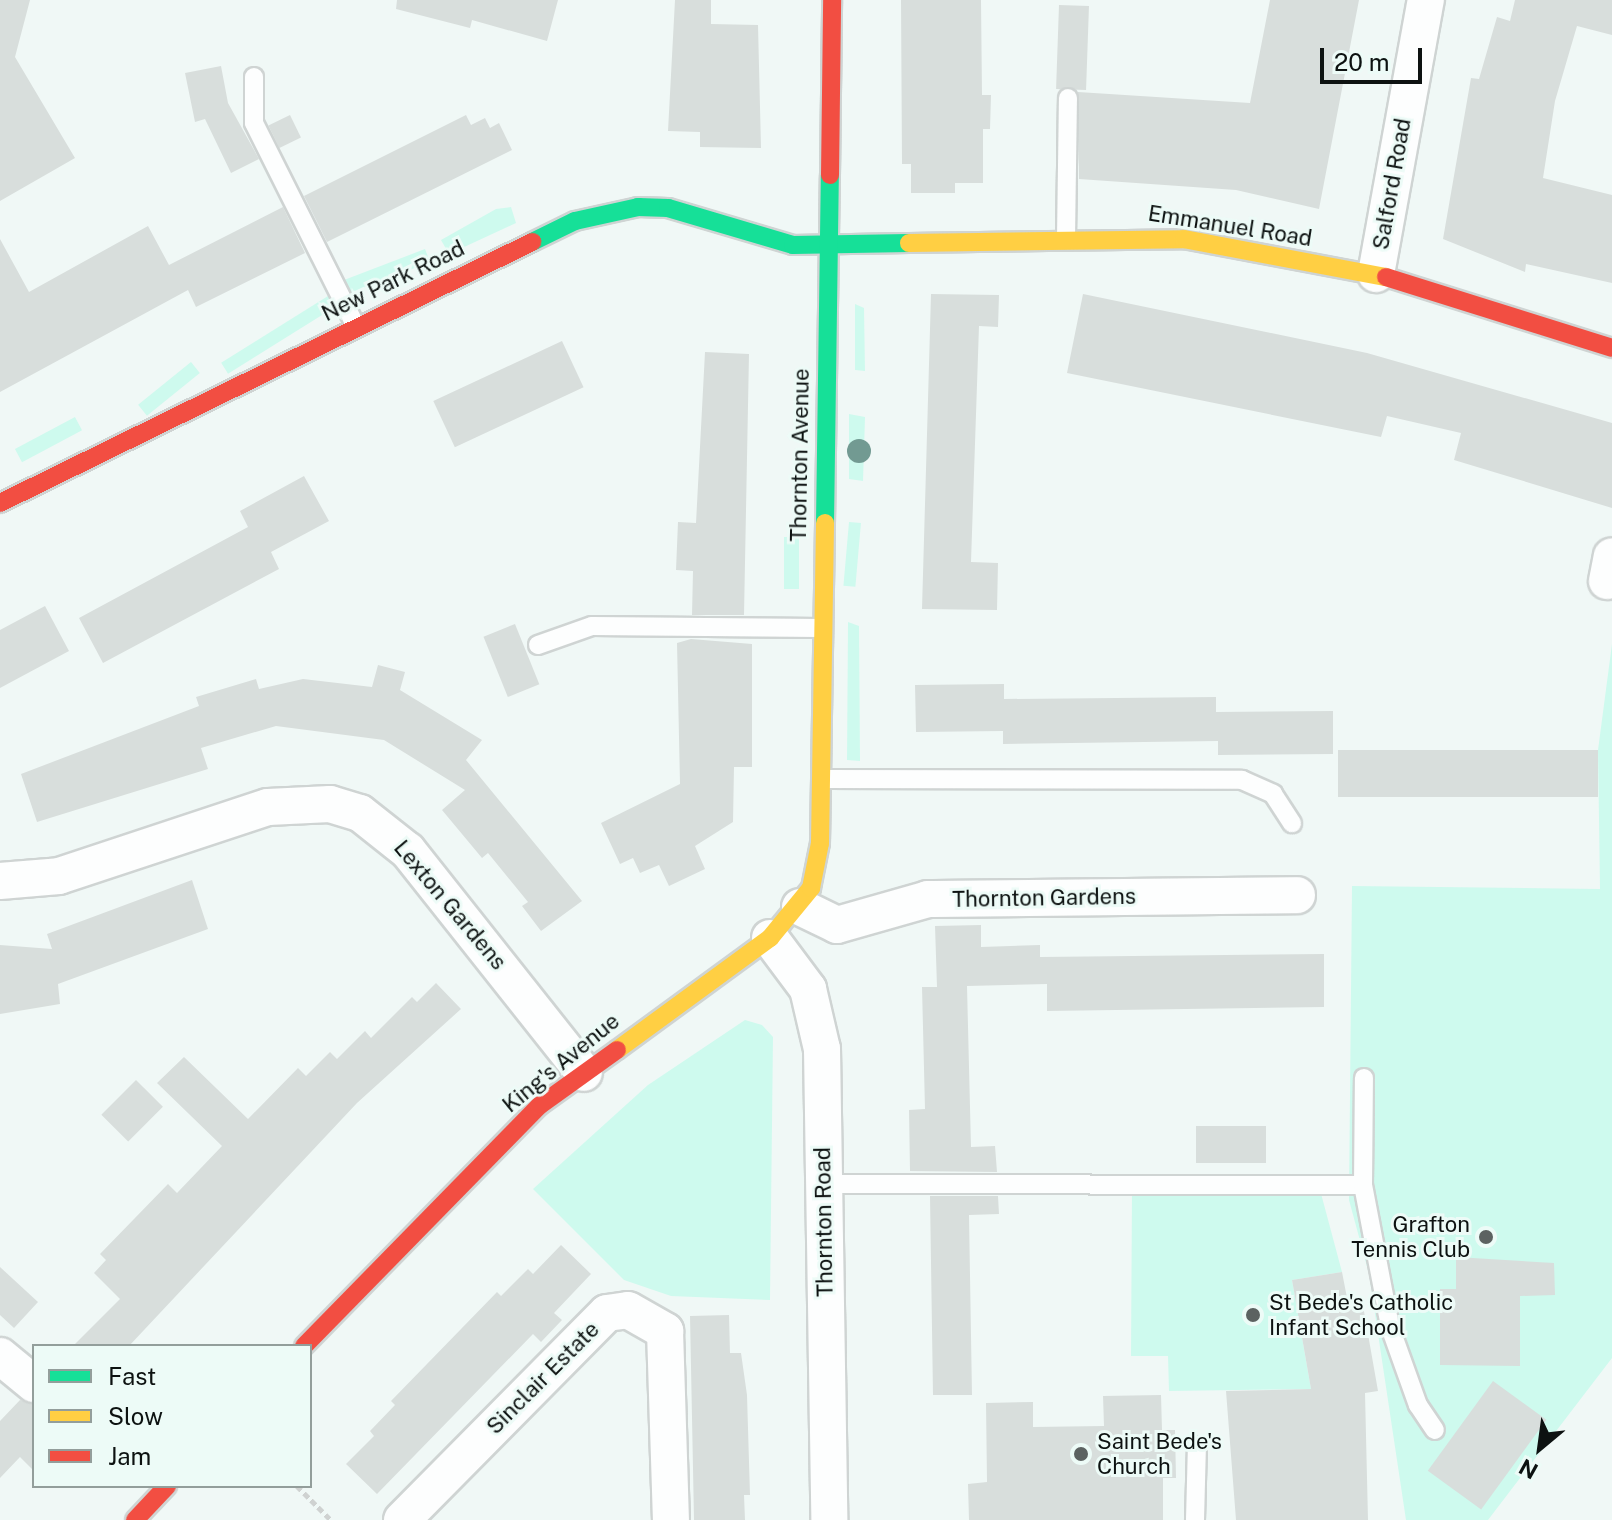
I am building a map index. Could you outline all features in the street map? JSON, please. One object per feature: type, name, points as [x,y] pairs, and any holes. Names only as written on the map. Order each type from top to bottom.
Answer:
[{"type":"street","name":"Thornton Avenue","points":[[800,907],[817,870],[822,779],[820,628],[832,0]]},
{"type":"street","name":"Salford Road","points":[[1376,274],[1426,0]]},
{"type":"street","name":"New Park Road","points":[[2,497],[608,210],[668,208],[793,245],[829,246]]},
{"type":"street","name":"Emmanuel Road","points":[[829,246],[1066,238],[1184,239],[1376,274],[1612,348]]},
{"type":"street","name":"Lexton Gardens","points":[[0,881],[59,876],[268,807],[330,804],[360,813],[408,851],[584,1073]]},
{"type":"street","name":"Thornton Gardens","points":[[800,907],[837,925],[928,899],[1297,895]]},
{"type":"street","name":"King's Avenue","points":[[306,1344],[497,1147],[584,1073],[770,938],[800,907]]},
{"type":"street","name":"Thornton Road","points":[[770,938],[816,1009],[823,1184],[829,1520]]},
{"type":"street","name":"Sinclair Estate","points":[[402,1520],[607,1313],[628,1310],[665,1331],[671,1520]]},
{"type":"street","points":[[0,1356],[32,1382]]},
{"type":"lane","points":[[254,77],[254,123],[356,327]]},
{"type":"lane","points":[[1066,238],[1068,98]]},
{"type":"lane","points":[[538,645],[592,626],[820,628]]},
{"type":"lane","points":[[822,779],[1242,780],[1273,794],[1292,823]]},
{"type":"lane","points":[[1364,1078],[1363,1185],[1390,1327],[1418,1405],[1435,1430]]},
{"type":"lane","points":[[823,1184],[1363,1185]]},
{"type":"lane","points":[[1195,1520],[1197,1446]]},
{"type":"path","points":[[299,1488],[331,1520]]},
{"type":"green space","points":[[511,207],[516,223],[449,254],[441,240],[496,209]]},
{"type":"green space","points":[[425,249],[430,262],[343,295],[338,282]]},
{"type":"green space","points":[[328,296],[335,307],[228,374],[221,363]]},
{"type":"green space","points":[[855,304],[864,308],[865,371],[855,370]]},
{"type":"green space","points":[[191,362],[200,373],[147,416],[138,405]]},
{"type":"green space","points":[[849,414],[865,417],[863,481],[849,479]]},
{"type":"green space","points":[[75,417],[82,430],[22,462],[15,449]]},
{"type":"green space","points":[[849,522],[861,523],[855,587],[843,586]]},
{"type":"green space","points":[[784,537],[799,537],[799,589],[784,589]]},
{"type":"green space","points":[[848,622],[859,626],[860,761],[847,760]]},
{"type":"green space","name":"Grafton Tennis Club","points":[[1612,644],[1612,1358],[1488,1520],[1406,1520],[1369,1274],[1349,1200],[1352,886],[1600,889],[1598,750]]},
{"type":"green space","points":[[745,1020],[762,1025],[773,1037],[770,1300],[671,1296],[624,1280],[533,1189],[648,1085]]},
{"type":"green space","points":[[1319,1186],[1342,1272],[1292,1280],[1311,1389],[1169,1391],[1168,1356],[1131,1356],[1132,1188]]},
{"type":"building","points":[[0,0],[30,0],[15,57],[75,158],[0,201]]},
{"type":"building","points":[[397,0],[558,0],[547,41],[472,20],[470,28],[396,9]]},
{"type":"building","points":[[675,0],[711,0],[711,24],[758,25],[761,148],[700,147],[700,132],[668,131]]},
{"type":"building","points":[[901,0],[981,0],[982,95],[991,95],[990,129],[983,129],[983,183],[955,183],[955,193],[911,193],[911,164],[902,164]]},
{"type":"building","points":[[1270,0],[1359,0],[1319,209],[1236,190],[1079,179],[1078,92],[1250,103]]},
{"type":"building","points":[[1515,0],[1612,0],[1612,35],[1577,26],[1555,101],[1543,178],[1612,195],[1612,283],[1526,264],[1525,272],[1443,239],[1471,78],[1479,79],[1497,17],[1510,21]]},
{"type":"building","points":[[1059,5],[1089,6],[1086,90],[1056,89]]},
{"type":"building","points":[[221,66],[228,103],[259,159],[231,173],[205,119],[195,122],[185,73]]},
{"type":"building","points":[[290,115],[301,137],[279,148],[268,126]]},
{"type":"building","points":[[466,115],[471,125],[485,118],[490,128],[499,123],[512,150],[327,242],[304,196]]},
{"type":"building","points":[[283,207],[305,253],[196,307],[188,290],[0,392],[0,239],[29,292],[148,226],[169,265]]},
{"type":"building","points":[[931,294],[999,295],[998,327],[979,326],[971,562],[998,563],[997,610],[922,609]]},
{"type":"building","points":[[1083,294],[1367,353],[1612,423],[1612,508],[1454,460],[1461,433],[1387,416],[1381,437],[1067,373]]},
{"type":"building","points":[[562,341],[584,387],[455,447],[433,401]]},
{"type":"building","points":[[705,352],[749,354],[744,615],[692,615],[693,571],[676,570],[678,522],[696,523]]},
{"type":"building","points":[[304,476],[329,521],[271,552],[279,569],[103,663],[79,618],[248,527],[240,511]]},
{"type":"building","points":[[45,606],[69,651],[0,688],[0,630]]},
{"type":"building","points":[[515,624],[539,684],[508,697],[483,637]]},
{"type":"building","points":[[691,639],[752,644],[752,767],[734,767],[733,822],[695,846],[705,869],[669,886],[659,865],[640,873],[633,858],[620,864],[601,823],[680,784],[677,643]]},
{"type":"building","points":[[378,665],[405,672],[400,690],[482,740],[466,760],[582,901],[541,931],[522,906],[528,902],[488,853],[482,858],[442,810],[465,790],[384,740],[276,726],[201,748],[208,769],[37,822],[21,774],[199,706],[196,697],[256,679],[259,689],[303,679],[372,687]]},
{"type":"building","points":[[1004,684],[1004,699],[1216,697],[1216,712],[1333,711],[1333,754],[1218,755],[1218,741],[1003,744],[1003,731],[916,732],[915,685]]},
{"type":"building","points":[[1338,750],[1598,750],[1598,797],[1338,797]]},
{"type":"building","points":[[192,880],[208,929],[58,984],[60,1004],[0,1014],[0,945],[52,949],[47,934]]},
{"type":"building","points":[[981,925],[981,947],[1040,945],[1040,957],[1324,954],[1324,1007],[1047,1011],[1047,984],[967,986],[971,1147],[995,1146],[997,1172],[910,1171],[909,1110],[925,1109],[922,987],[937,987],[935,926]]},
{"type":"building","points":[[436,983],[461,1009],[357,1103],[131,1344],[75,1344],[120,1299],[94,1273],[106,1260],[100,1254],[168,1184],[177,1193],[222,1146],[157,1083],[184,1057],[248,1119],[298,1068],[306,1076],[330,1052],[337,1059],[365,1031],[371,1038],[412,997],[417,1002]]},
{"type":"building","points":[[136,1080],[163,1107],[128,1142],[101,1115]]},
{"type":"building","points":[[1196,1126],[1266,1126],[1266,1163],[1196,1163]]},
{"type":"building","points":[[930,1196],[998,1196],[999,1214],[969,1215],[972,1395],[933,1395]]},
{"type":"building","points":[[561,1245],[591,1274],[554,1313],[562,1320],[541,1342],[533,1334],[377,1494],[346,1464],[374,1436],[370,1431],[395,1405],[391,1401],[497,1292],[501,1296],[528,1269],[533,1274]]},
{"type":"building","points":[[1456,1257],[1554,1263],[1555,1295],[1520,1296],[1520,1366],[1440,1365],[1440,1289],[1456,1289]]},
{"type":"building","points":[[0,1267],[38,1302],[14,1328],[0,1315]]},
{"type":"building","points":[[1342,1272],[1348,1303],[1362,1300],[1378,1391],[1365,1393],[1368,1520],[1236,1520],[1226,1391],[1311,1389],[1292,1280]]},
{"type":"building","points":[[729,1315],[730,1353],[741,1353],[747,1395],[750,1495],[744,1495],[745,1520],[694,1520],[690,1316]]},
{"type":"building","points":[[1493,1381],[1546,1420],[1481,1510],[1428,1471]]},
{"type":"building","name":"Saint Bede's Church","points":[[1161,1395],[1162,1430],[1175,1430],[1176,1478],[1163,1478],[1163,1520],[969,1520],[968,1484],[987,1482],[986,1403],[1033,1402],[1033,1427],[1104,1426],[1103,1396]]},
{"type":"building","points":[[20,1400],[32,1403],[32,1469],[20,1457],[0,1478],[0,1421]]},
{"type":"traffic: fast","points":[[825,523],[830,175]]},
{"type":"traffic: fast","points":[[532,242],[575,221],[638,207],[668,208],[793,245],[909,243]]},
{"type":"traffic: slow","points":[[909,243],[1184,239],[1386,277]]},
{"type":"traffic: slow","points":[[617,1050],[770,938],[811,888],[820,843],[825,523]]},
{"type":"traffic: jam","points":[[830,175],[832,0]]},
{"type":"traffic: jam","points":[[0,503],[532,242]]},
{"type":"traffic: jam","points":[[1386,277],[1612,348]]},
{"type":"traffic: jam","points":[[306,1344],[539,1106],[617,1050]]},
{"type":"traffic: jam","points":[[135,1520],[165,1488]]},
{"type":"place","name":"Grafton Tennis Club","points":[[1486,1237]]},
{"type":"place","name":"St Bede's Catholic Infant School","points":[[1253,1315]]},
{"type":"place","name":"Saint Bede's Church","points":[[1081,1454]]}]
